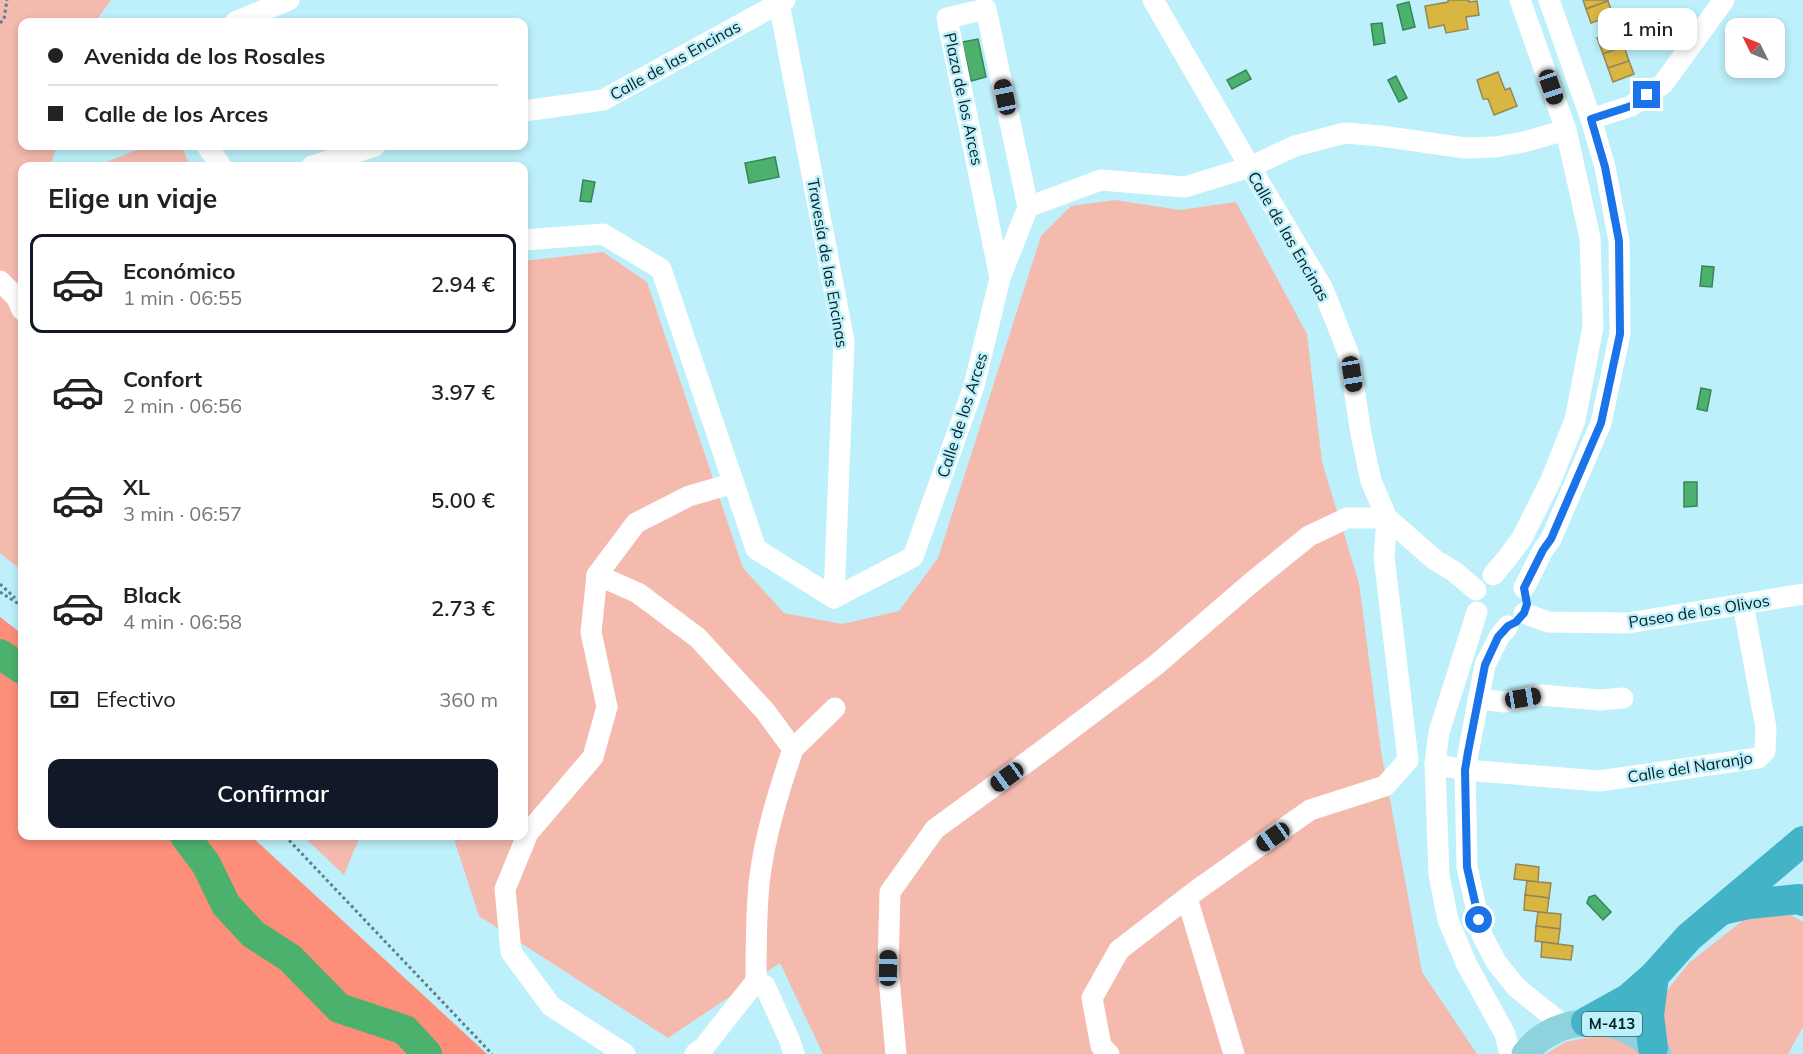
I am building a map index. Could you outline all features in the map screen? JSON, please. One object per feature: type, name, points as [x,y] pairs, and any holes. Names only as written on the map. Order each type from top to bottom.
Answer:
[{"type":"highway","points":[[1575,1024],[1629,998],[1654,976],[1689,938],[1803,841]]},
{"type":"highway","points":[[1723,910],[1749,904],[1799,899],[1803,901]]},
{"type":"highway","points":[[1654,976],[1649,1015],[1655,1051]]},
{"type":"main road","name":"M-413","points":[[1525,1054],[1544,1036],[1575,1024],[1611,1024],[1634,1033],[1655,1051]]},
{"type":"street","points":[[245,18],[289,0]]},
{"type":"street","name":"Calle de las Encinas","points":[[1153,0],[1323,289],[1349,354],[1361,434],[1371,481],[1387,518],[1435,560],[1455,572],[1476,590]]},
{"type":"street","points":[[1510,1054],[1505,1034],[1467,965],[1448,920],[1439,875],[1435,764],[1439,732],[1477,612],[1474,599],[1476,590],[1493,575],[1522,538],[1551,480],[1575,420],[1593,327],[1590,238],[1566,130],[1520,0]]},
{"type":"street","points":[[1524,588],[1551,539],[1601,423],[1620,334],[1619,241],[1605,167],[1591,119],[1549,0]]},
{"type":"street","points":[[1591,119],[1631,106],[1663,84],[1724,0]]},
{"type":"street","name":"Calle de las Encinas","points":[[528,110],[603,100],[782,2]]},
{"type":"street","name":"Travesía de las Encinas","points":[[782,2],[844,341],[834,598]]},
{"type":"street","name":"Plaza de los Arces","points":[[1000,278],[947,18],[986,9],[1028,207]]},
{"type":"street","points":[[1028,207],[1101,180],[1185,187],[1250,167],[1295,146],[1345,134],[1381,136],[1465,148],[1495,147],[1524,142],[1566,130]]},
{"type":"street","points":[[325,162],[362,150]]},
{"type":"street","name":"Calle de los Arces","points":[[834,598],[913,557],[974,386],[1000,278],[1028,207]]},
{"type":"street","points":[[528,240],[603,234],[661,269],[756,549],[834,598]]},
{"type":"street","points":[[0,281],[18,300]]},
{"type":"street","points":[[528,833],[593,757],[607,706],[591,632],[597,575],[636,523],[689,496],[734,483]]},
{"type":"street","points":[[897,1054],[888,968],[890,892],[935,829],[1156,665],[1309,536],[1347,518],[1387,518],[1383,556],[1408,760],[1385,786],[1310,810],[1119,950],[1092,998],[1101,1046],[1109,1054]]},
{"type":"street","points":[[1493,575],[1505,574],[1514,577],[1524,588],[1527,604],[1498,637],[1485,665],[1465,770],[1467,867],[1482,935],[1496,962],[1516,987],[1575,1024]]},
{"type":"street","points":[[597,575],[638,593],[698,638],[765,711],[792,749]]},
{"type":"street","name":"Paseo de los Olivos","points":[[1516,619],[1548,622],[1628,623],[1803,594]]},
{"type":"street","name":"Calle del Naranjo","points":[[1435,764],[1465,770],[1599,781],[1758,758],[1765,751],[1766,728],[1743,604]]},
{"type":"street","points":[[1477,612],[1488,623],[1497,626],[1516,619]]},
{"type":"street","points":[[1478,699],[1504,702],[1541,695],[1600,700],[1623,698]]},
{"type":"street","points":[[694,1054],[704,1047],[756,981],[759,882],[773,809],[792,749],[835,708]]},
{"type":"street","points":[[525,840],[505,888],[511,952],[551,1006],[625,1054]]},
{"type":"street","points":[[1187,898],[1234,1054]]},
{"type":"street","points":[[756,981],[765,986],[794,1054]]},
{"type":"path","points":[[0,23],[4,19],[7,0]]},
{"type":"path","points":[[0,584],[18,602]]},
{"type":"path","points":[[0,592],[18,602]]},
{"type":"path","points":[[289,840],[492,1054]]},
{"type":"shaded area","points":[[0,0],[111,0],[98,18],[18,18],[18,150],[56,150],[51,162],[18,162],[18,568],[0,553]]},
{"type":"shaded area","points":[[1409,2],[1415,27],[1403,30],[1397,5]]},
{"type":"shaded area","points":[[1382,23],[1385,43],[1374,45],[1371,24]]},
{"type":"shaded area","points":[[978,39],[986,77],[971,81],[962,42]]},
{"type":"shaded area","points":[[1246,70],[1251,79],[1232,89],[1227,80]]},
{"type":"shaded area","points":[[1396,76],[1407,98],[1399,102],[1388,80]]},
{"type":"shaded area","points":[[136,150],[183,150],[189,162],[107,162]]},
{"type":"shaded area","points":[[775,157],[779,177],[749,183],[745,163]]},
{"type":"shaded area","points":[[583,180],[595,182],[591,202],[580,201]]},
{"type":"shaded area","points":[[1115,200],[1180,210],[1236,202],[1307,334],[1322,462],[1359,583],[1381,751],[1422,972],[1477,1054],[823,1054],[780,963],[668,1038],[479,916],[454,840],[528,840],[528,261],[603,252],[647,282],[743,568],[784,613],[842,624],[899,611],[938,558],[1041,236],[1071,206]]},
{"type":"shaded area","points":[[1702,266],[1714,267],[1712,287],[1700,286]]},
{"type":"shaded area","points":[[1701,388],[1711,390],[1707,411],[1697,409]]},
{"type":"shaded area","points":[[1684,482],[1697,482],[1697,506],[1684,507]]},
{"type":"shaded area","points":[[0,617],[18,631],[18,840],[255,840],[487,1054],[0,1054]]},
{"type":"shaded area","points":[[307,840],[358,840],[344,875]]},
{"type":"shaded area","points":[[1595,895],[1611,912],[1603,920],[1587,903],[1589,897]]},
{"type":"shaded area","points":[[1786,912],[1803,922],[1803,1027],[1788,1054],[1546,1054],[1565,1042],[1661,1023],[1665,993],[1689,963],[1751,914]]},
{"type":"building","points":[[1448,0],[1477,1],[1479,15],[1466,17],[1468,29],[1446,33],[1444,25],[1429,28],[1425,6],[1448,2]]},
{"type":"building","points":[[1583,0],[1608,0],[1608,1],[1586,9]]},
{"type":"building","points":[[1608,1],[1613,15],[1591,23],[1586,9]]},
{"type":"building","points":[[1618,30],[1624,46],[1603,54],[1597,38]]},
{"type":"building","points":[[1624,46],[1629,61],[1608,68],[1603,54]]},
{"type":"building","points":[[1629,61],[1634,74],[1613,82],[1608,68]]},
{"type":"building","points":[[1498,72],[1505,90],[1510,88],[1517,106],[1494,115],[1488,99],[1483,99],[1477,80]]},
{"type":"building","points":[[1516,864],[1539,867],[1538,882],[1514,879]]},
{"type":"building","points":[[1527,881],[1551,883],[1549,898],[1525,895]]},
{"type":"building","points":[[1525,895],[1549,898],[1547,913],[1524,910]]},
{"type":"building","points":[[1538,912],[1561,914],[1560,929],[1536,926]]},
{"type":"building","points":[[1536,926],[1560,929],[1558,944],[1535,941]]},
{"type":"building","points":[[1542,942],[1573,946],[1571,960],[1541,957]]},
{"type":"waterway","points":[[0,654],[18,666]]},
{"type":"waterway","points":[[188,840],[206,864],[226,905],[253,934],[290,958],[339,1008],[405,1030],[427,1054]]},
{"type":"route","points":[[1479,920],[1467,867],[1465,770],[1485,665],[1498,637],[1524,613],[1527,604],[1524,588],[1551,539],[1601,423],[1620,334],[1619,241],[1605,167],[1591,119],[1631,106],[1647,95]]}]
